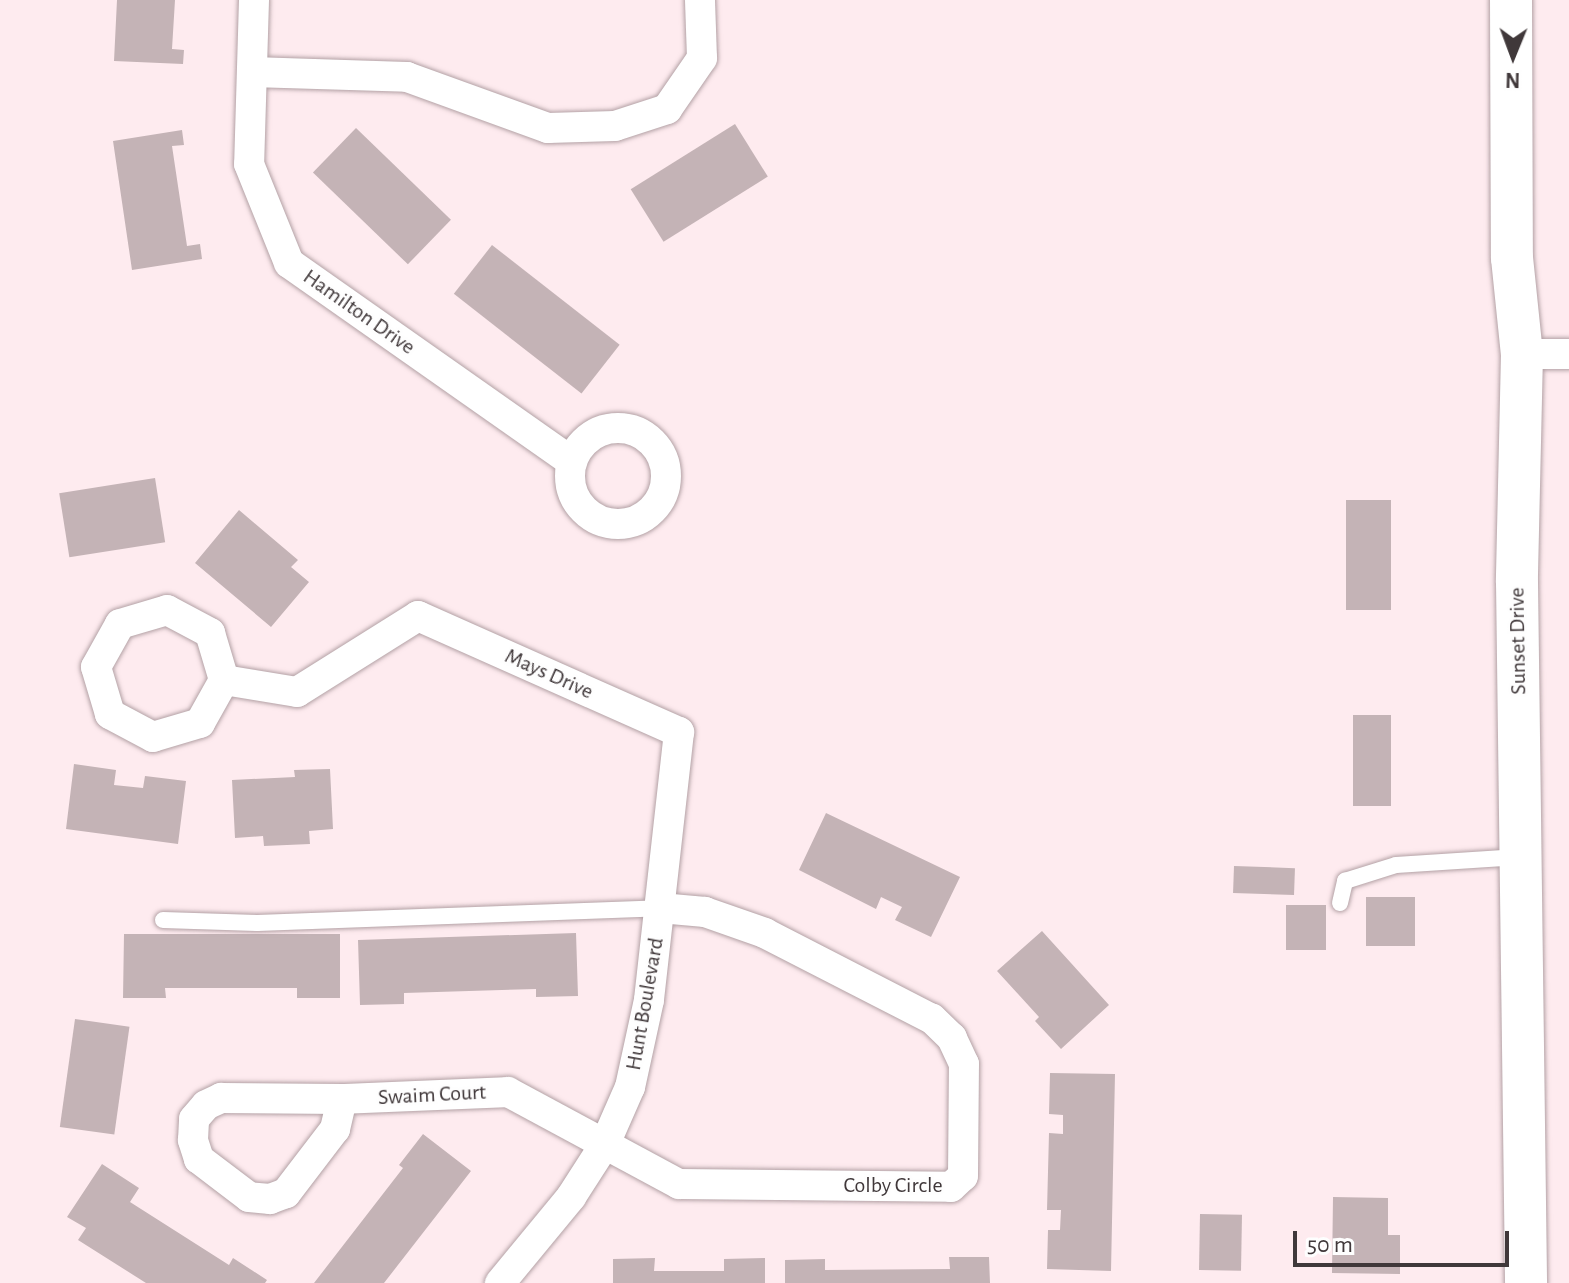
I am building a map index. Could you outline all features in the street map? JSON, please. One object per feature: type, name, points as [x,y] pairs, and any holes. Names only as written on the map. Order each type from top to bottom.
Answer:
[{"type":"street","name":"Hamilton Drive","points":[[254,0],[249,164],[289,263],[571,461]]},
{"type":"street","points":[[252,72],[407,77],[548,128],[615,126],[667,109],[702,58],[700,0]]},
{"type":"street","name":"Sunset Drive","points":[[1511,0],[1512,258],[1522,354],[1517,582],[1526,1283]]},
{"type":"street","points":[[1522,354],[1569,354]]},
{"type":"street","points":[[167,610],[210,633],[224,680],[200,723],[153,737],[110,714],[96,667],[120,624],[167,610]]},
{"type":"street","name":"Mays Drive","points":[[224,680],[297,692],[418,616],[679,732]]},
{"type":"street","name":"Hunt Boulevard","points":[[500,1283],[571,1197],[605,1144],[630,1087],[643,1035],[679,732]]},
{"type":"street","name":"Colby Circle","points":[[605,1144],[679,1184],[951,1187],[963,1176],[964,1064],[952,1038],[932,1019],[765,933],[705,912],[660,908]]},
{"type":"street","name":"Swaim Court","points":[[342,1099],[335,1129],[286,1193],[270,1199],[249,1197],[199,1159],[193,1140],[194,1119],[206,1105],[221,1098],[342,1099],[508,1092],[528,1099],[605,1144]]},
{"type":"lane","points":[[1340,903],[1345,881],[1396,865],[1520,857]]},
{"type":"lane","points":[[163,920],[257,923],[660,908]]},
{"type":"building","points":[[117,0],[175,0],[172,49],[184,50],[183,64],[114,61]]},
{"type":"building","points":[[735,124],[768,177],[664,242],[631,189]]},
{"type":"building","points":[[356,128],[451,220],[408,264],[313,173]]},
{"type":"building","points":[[182,130],[184,145],[172,146],[187,246],[200,244],[202,259],[132,270],[113,141]]},
{"type":"building","points":[[492,245],[620,345],[581,394],[454,294]]},
{"type":"building","points":[[155,478],[165,542],[69,557],[59,493]]},
{"type":"building","points":[[1346,500],[1391,500],[1391,610],[1346,610]]},
{"type":"building","points":[[239,510],[298,560],[291,567],[309,582],[271,627],[195,563]]},
{"type":"building","points":[[1353,715],[1391,715],[1391,806],[1353,806]]},
{"type":"building","points":[[74,764],[116,770],[114,785],[143,788],[145,776],[186,781],[178,844],[66,829]]},
{"type":"building","points":[[330,769],[333,829],[309,831],[310,844],[264,846],[263,836],[235,838],[232,780],[295,777],[294,770]]},
{"type":"building","points":[[826,813],[960,877],[931,937],[895,920],[902,907],[881,897],[876,909],[799,870]]},
{"type":"building","points":[[1234,866],[1295,868],[1294,895],[1233,893]]},
{"type":"building","points":[[1366,897],[1415,897],[1415,946],[1366,946]]},
{"type":"building","points":[[1286,905],[1326,905],[1326,950],[1286,950]]},
{"type":"building","points":[[1042,931],[1109,1005],[1061,1049],[1035,1021],[1039,1017],[997,971]]},
{"type":"building","points":[[576,933],[578,996],[536,997],[536,989],[404,993],[404,1004],[360,1005],[358,940]]},
{"type":"building","points":[[124,934],[340,934],[340,998],[297,998],[297,988],[165,988],[166,998],[123,998]]},
{"type":"building","points":[[75,1019],[129,1027],[114,1135],[60,1127]]},
{"type":"building","points":[[1050,1073],[1115,1074],[1111,1271],[1047,1269],[1048,1230],[1060,1230],[1061,1210],[1047,1210],[1049,1133],[1063,1134],[1063,1115],[1049,1114]]},
{"type":"building","points":[[423,1134],[471,1171],[384,1283],[314,1283],[403,1168],[399,1165]]},
{"type":"building","points":[[102,1164],[139,1188],[130,1202],[229,1265],[233,1258],[267,1280],[265,1283],[146,1283],[78,1240],[86,1228],[67,1217]]},
{"type":"building","points":[[1333,1197],[1388,1198],[1388,1235],[1400,1235],[1400,1274],[1332,1273]]},
{"type":"building","points":[[1200,1214],[1242,1215],[1241,1271],[1199,1270]]},
{"type":"building","points":[[949,1257],[989,1257],[990,1283],[785,1283],[785,1260],[825,1259],[825,1270],[950,1269]]},
{"type":"building","points":[[655,1258],[654,1271],[724,1271],[724,1259],[765,1258],[765,1283],[613,1283],[613,1259]]}]
